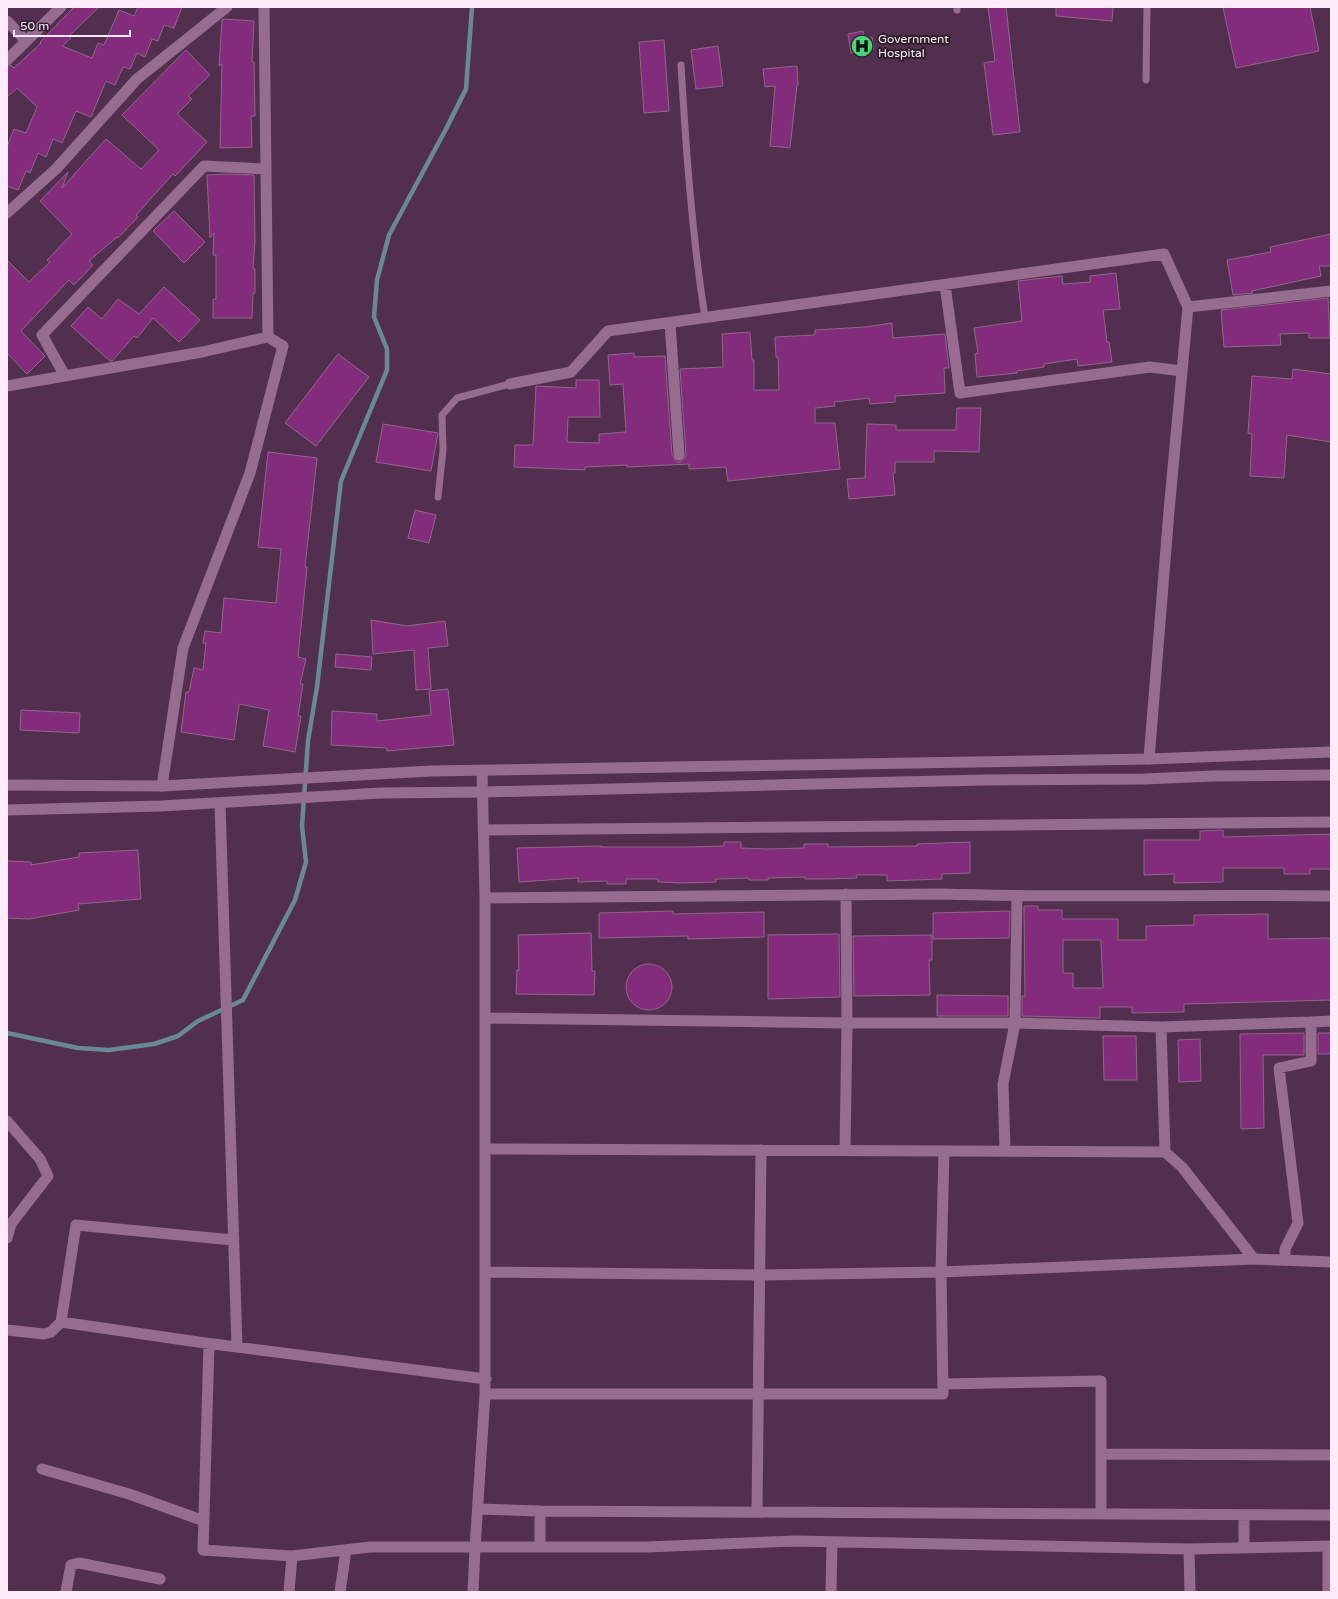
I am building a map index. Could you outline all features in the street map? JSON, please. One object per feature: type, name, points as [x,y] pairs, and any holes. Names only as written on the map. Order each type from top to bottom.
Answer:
[{"type":"street","points":[[7,60],[60,7]]},
{"type":"street","points":[[7,213],[56,169],[137,80],[226,7]]},
{"type":"street","points":[[264,7],[268,337]]},
{"type":"street","points":[[7,21],[26,41]]},
{"type":"street","points":[[65,376],[42,335],[204,166],[266,168]]},
{"type":"street","points":[[510,384],[570,372],[608,331],[1164,254],[1188,307],[1149,759]]},
{"type":"street","points":[[945,285],[960,393],[1150,367],[1182,371]]},
{"type":"street","points":[[1188,307],[1331,291]]},
{"type":"street","points":[[670,323],[678,455]]},
{"type":"street","points":[[7,386],[202,352],[268,337],[283,346],[250,473],[183,648],[162,786]]},
{"type":"street","points":[[7,785],[162,786],[431,771],[1149,759],[1331,752]]},
{"type":"street","points":[[473,1592],[486,1394],[485,898],[482,770]]},
{"type":"street","points":[[7,810],[161,806],[381,792],[483,792],[968,781],[1144,779],[1213,776],[1331,775]]},
{"type":"street","points":[[220,802],[232,1240],[237,1347]]},
{"type":"street","points":[[483,830],[1331,822]]},
{"type":"street","points":[[485,898],[846,894],[1016,896],[1240,894],[1331,896]]},
{"type":"street","points":[[845,1150],[847,1022],[846,894]]},
{"type":"street","points":[[1005,1151],[1003,1084],[1015,1023],[1016,896]]},
{"type":"street","points":[[485,1018],[1015,1023],[1161,1027],[1331,1021]]},
{"type":"street","points":[[1285,1260],[1284,1249],[1298,1223],[1279,1068],[1311,1061],[1311,1022]]},
{"type":"street","points":[[1161,1027],[1165,1152]]},
{"type":"street","points":[[7,1121],[40,1159],[48,1176],[11,1224],[7,1238]]},
{"type":"street","points":[[485,1149],[1165,1152],[1182,1167],[1254,1259]]},
{"type":"street","points":[[757,1512],[761,1150]]},
{"type":"street","points":[[486,1394],[943,1394],[941,1272],[944,1151]]},
{"type":"street","points":[[7,1330],[44,1334],[52,1332],[61,1322],[76,1225],[232,1240]]},
{"type":"street","points":[[485,1272],[759,1275],[941,1272],[1254,1259],[1331,1262]]},
{"type":"street","points":[[61,1322],[209,1344],[486,1379]]},
{"type":"street","points":[[209,1344],[203,1550],[292,1556],[370,1547],[647,1547],[796,1541],[1189,1549],[1329,1546],[1328,1592]]},
{"type":"street","points":[[943,1384],[1101,1381],[1101,1514]]},
{"type":"street","points":[[1102,1454],[1331,1455]]},
{"type":"street","points":[[42,1469],[129,1494],[204,1521]]},
{"type":"street","points":[[478,1509],[540,1511],[1331,1515]]},
{"type":"street","points":[[540,1511],[540,1547]]},
{"type":"street","points":[[1244,1514],[1244,1548]]},
{"type":"street","points":[[831,1592],[832,1542]]},
{"type":"street","points":[[1189,1549],[1190,1592]]},
{"type":"street","points":[[340,1592],[346,1550]]},
{"type":"street","points":[[289,1592],[292,1556]]},
{"type":"street","points":[[66,1592],[71,1565],[79,1563],[160,1579]]},
{"type":"lane","points":[[1146,80],[1147,7]]},
{"type":"lane","points":[[681,65],[689,192],[696,262],[705,318]]},
{"type":"lane","points":[[438,497],[443,450],[442,415],[457,398],[510,384]]},
{"type":"building","points":[[74,7],[99,7],[69,36],[71,38],[62,46],[92,58],[98,43],[104,45],[119,10],[134,16],[138,7],[182,7],[174,28],[164,25],[158,41],[152,39],[145,57],[137,53],[130,69],[123,67],[115,85],[106,81],[91,117],[76,111],[62,143],[53,139],[46,157],[38,153],[30,173],[26,171],[18,190],[7,186],[7,147],[14,129],[26,133],[37,107],[17,88],[7,97],[7,67],[11,65],[14,68],[41,43],[40,42]]},
{"type":"building","points":[[988,7],[1006,7],[1020,132],[993,135],[984,63],[995,61]]},
{"type":"building","points":[[1056,7],[1113,7],[1112,21],[1056,16]]},
{"type":"building","points":[[1223,7],[1310,7],[1319,51],[1236,68]]},
{"type":"building","points":[[223,19],[254,21],[252,62],[254,62],[255,116],[251,116],[252,147],[220,148],[222,64],[219,66]]},
{"type":"building","points":[[863,31],[864,38],[872,37],[874,49],[851,53],[848,34]]},
{"type":"building","points":[[664,40],[669,111],[644,113],[639,42]]},
{"type":"building","points":[[718,46],[723,86],[696,89],[691,50]]},
{"type":"building","points":[[186,50],[210,75],[188,96],[192,99],[177,114],[207,142],[175,176],[173,174],[136,215],[138,217],[118,238],[117,237],[89,261],[93,265],[74,285],[69,280],[21,331],[45,356],[27,374],[7,353],[7,260],[29,282],[50,262],[47,260],[72,234],[40,201],[68,172],[62,188],[106,139],[141,169],[159,150],[122,115]]},
{"type":"building","points":[[797,66],[798,85],[790,148],[770,146],[775,86],[765,87],[763,69]]},
{"type":"building","points":[[207,175],[254,175],[255,241],[253,268],[255,269],[255,293],[253,293],[252,318],[213,318],[213,299],[216,299],[216,255],[213,255],[214,233],[210,238]]},
{"type":"building","points":[[174,211],[205,242],[184,263],[153,231]]},
{"type":"building","points":[[1331,234],[1331,266],[1319,266],[1321,276],[1252,291],[1253,293],[1233,295],[1227,260],[1271,252],[1270,247]]},
{"type":"building","points":[[1116,273],[1120,309],[1103,310],[1107,342],[1109,342],[1112,362],[1078,366],[1077,359],[1044,364],[1044,367],[1017,371],[1017,373],[977,377],[975,354],[978,353],[974,328],[1022,321],[1018,281],[1062,276],[1063,284],[1090,282],[1090,276]]},
{"type":"building","points":[[164,287],[200,320],[179,342],[153,318],[137,338],[134,336],[112,361],[110,361],[71,326],[88,307],[102,319],[118,299],[139,314]]},
{"type":"building","points":[[1328,298],[1330,338],[1309,338],[1309,333],[1280,334],[1281,345],[1224,347],[1221,310]]},
{"type":"building","points":[[892,323],[893,338],[945,334],[949,368],[944,368],[945,393],[895,396],[895,402],[870,404],[869,398],[834,402],[835,406],[815,408],[815,423],[835,423],[840,469],[728,481],[726,467],[689,469],[689,464],[627,467],[627,465],[585,467],[585,470],[514,467],[515,445],[533,445],[536,386],[576,388],[576,380],[599,380],[600,417],[568,417],[567,442],[599,443],[599,434],[626,432],[623,384],[610,385],[608,355],[634,353],[634,357],[665,356],[672,455],[676,461],[680,462],[686,455],[680,369],[723,367],[722,334],[750,332],[752,360],[754,360],[754,390],[779,390],[778,357],[776,357],[775,337],[815,335],[815,330],[865,327]]},
{"type":"building","points":[[338,354],[369,377],[316,446],[285,423]]},
{"type":"building","points":[[1293,369],[1331,374],[1331,442],[1287,435],[1284,478],[1250,476],[1252,434],[1248,433],[1252,376],[1292,379]]},
{"type":"building","points":[[957,408],[981,408],[979,452],[934,451],[934,462],[895,462],[895,473],[893,473],[895,495],[849,499],[847,479],[865,478],[867,424],[896,425],[896,430],[956,430]]},
{"type":"building","points":[[383,424],[438,433],[431,471],[376,462]]},
{"type":"building","points":[[268,452],[317,458],[305,567],[307,567],[298,657],[306,659],[300,684],[303,684],[298,716],[301,716],[295,752],[263,746],[269,710],[239,704],[234,740],[181,732],[186,692],[189,692],[194,668],[203,670],[206,643],[203,643],[205,631],[221,633],[224,598],[276,603],[281,549],[258,547]]},
{"type":"building","points":[[415,510],[436,515],[429,543],[408,538]]},
{"type":"building","points":[[371,620],[407,626],[445,621],[448,646],[428,648],[431,689],[416,690],[414,650],[373,654]]},
{"type":"building","points":[[336,654],[372,657],[371,670],[335,667]]},
{"type":"building","points":[[448,689],[454,745],[387,751],[387,748],[331,745],[332,711],[377,714],[377,721],[431,715],[429,691]]},
{"type":"building","points":[[21,710],[80,713],[79,733],[20,730]]},
{"type":"building","points":[[1223,830],[1223,837],[1331,834],[1331,869],[1310,869],[1310,874],[1284,874],[1284,868],[1223,868],[1223,882],[1174,883],[1174,874],[1144,875],[1144,840],[1200,840],[1200,831]]},
{"type":"building","points":[[724,842],[741,842],[741,848],[767,849],[804,848],[804,844],[828,844],[828,847],[917,846],[917,844],[970,842],[970,873],[942,874],[942,879],[887,881],[887,875],[856,875],[857,878],[805,879],[805,877],[749,880],[748,878],[716,879],[716,882],[682,883],[658,882],[658,879],[626,879],[626,884],[607,884],[607,881],[578,882],[578,878],[519,882],[517,848],[601,846],[690,847],[724,846]]},
{"type":"building","points":[[138,850],[141,899],[78,904],[79,910],[29,919],[7,918],[7,861],[31,862],[31,865],[79,857],[79,853]]},
{"type":"building","points":[[1024,906],[1038,906],[1038,910],[1062,910],[1062,919],[1118,919],[1118,940],[1146,940],[1146,926],[1194,925],[1194,915],[1268,914],[1268,939],[1331,938],[1331,1000],[1184,1004],[1184,1012],[1132,1013],[1132,1007],[1100,1007],[1100,1018],[1022,1016],[1022,996],[1025,996]],"holes":[[[1063,940],[1101,940],[1103,988],[1073,988],[1073,973],[1063,973]]]},
{"type":"building","points":[[673,911],[673,914],[764,912],[764,937],[688,939],[688,936],[599,938],[599,913]]},
{"type":"building","points":[[1010,911],[1009,938],[933,939],[933,913]]},
{"type":"building","points":[[591,933],[592,971],[595,971],[594,995],[516,994],[517,970],[519,970],[518,935]]},
{"type":"building","points":[[839,934],[840,997],[768,999],[768,935]]},
{"type":"building","points":[[932,935],[932,960],[929,960],[930,995],[854,996],[853,936]]},
{"type":"building","points":[[649,964],[662,968],[668,974],[672,987],[668,1000],[662,1006],[649,1010],[636,1006],[630,1000],[626,987],[630,974],[636,968]]},
{"type":"building","points":[[937,995],[1008,996],[1008,1016],[937,1016]]},
{"type":"building","points":[[1304,1033],[1304,1055],[1263,1055],[1264,1128],[1241,1129],[1240,1034]]},
{"type":"building","points":[[1318,1033],[1331,1033],[1331,1054],[1318,1054]]},
{"type":"building","points":[[1103,1036],[1136,1036],[1137,1080],[1104,1080]]},
{"type":"building","points":[[1200,1039],[1201,1081],[1179,1082],[1178,1040]]},
{"type":"waterway","points":[[7,1033],[78,1048],[109,1050],[154,1044],[178,1036],[198,1021],[243,1000],[295,900],[306,862],[302,826],[308,741],[317,687],[341,481],[387,370],[387,349],[374,317],[377,280],[389,235],[466,89],[472,7]]},
{"type":"place","name":"Government Hospital","points":[[862,46]]}]
